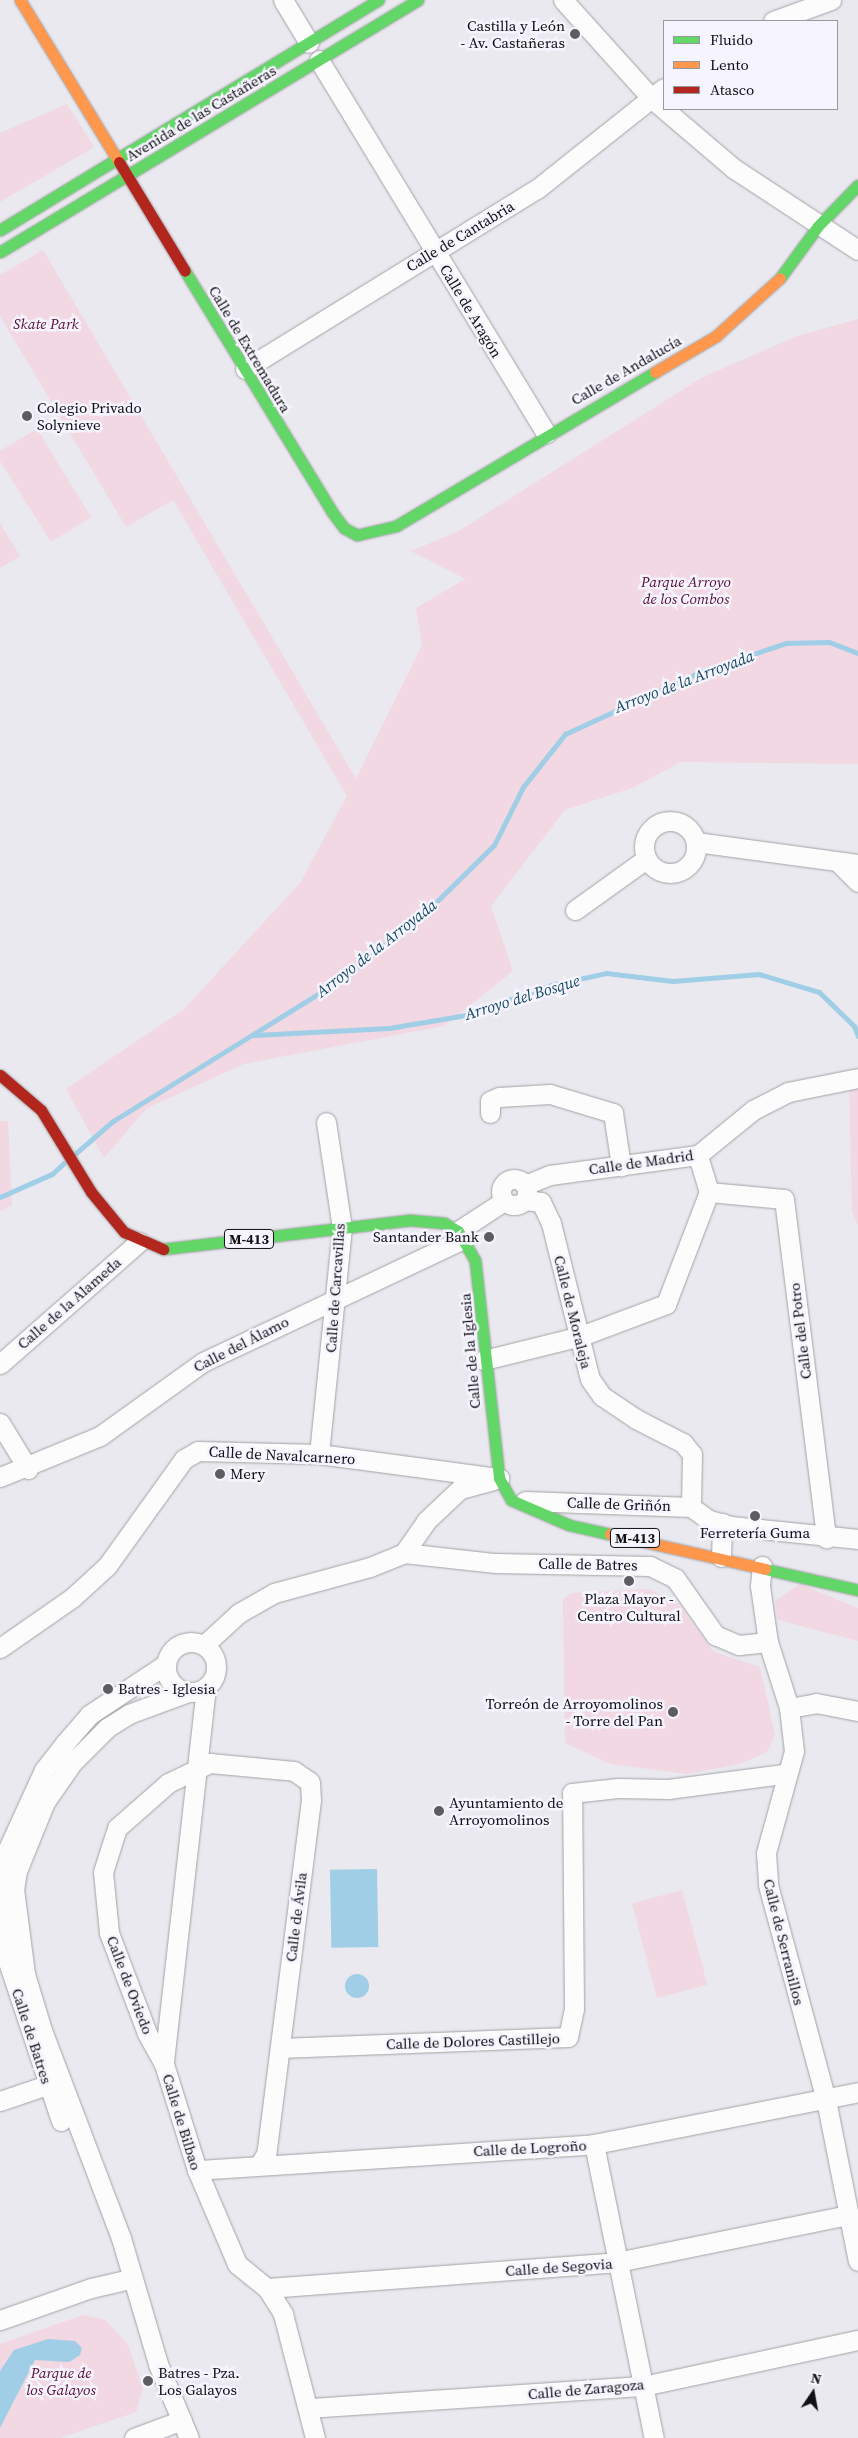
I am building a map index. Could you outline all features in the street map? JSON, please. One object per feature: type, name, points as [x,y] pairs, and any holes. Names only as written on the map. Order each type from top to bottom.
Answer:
[{"type":"street","name":"Calle de Extremadura","points":[[20,0],[344,528],[372,535]]},
{"type":"street","points":[[283,0],[309,42]]},
{"type":"street","name":"Avenida de las Castañeras","points":[[0,230],[379,0]]},
{"type":"street","name":"Avenida de las Castañeras","points":[[0,252],[418,0]]},
{"type":"street","points":[[563,0],[658,93]]},
{"type":"street","points":[[776,20],[831,0]]},
{"type":"street","name":"Calle de Aragón","points":[[319,60],[546,434]]},
{"type":"street","name":"Calle de Cantabria","points":[[245,369],[537,189],[658,93]]},
{"type":"street","points":[[675,110],[733,168],[818,226],[858,250]]},
{"type":"street","name":"Calle de Andalucía","points":[[372,535],[396,526],[546,434],[716,336],[791,268],[818,226],[858,185]]},
{"type":"street","points":[[673,820],[689,828],[696,842],[690,865],[672,874],[653,867],[646,859],[644,846],[652,828],[673,820]]},
{"type":"street","points":[[696,842],[839,863],[858,864]]},
{"type":"street","points":[[575,910],[646,859]]},
{"type":"street","points":[[839,863],[858,882]]},
{"type":"street","name":"M-413","points":[[0,1075],[40,1110],[91,1192],[124,1232],[139,1242],[163,1249],[429,1220],[461,1234]]},
{"type":"street","name":"Calle de Madrid","points":[[525,1192],[550,1175],[698,1155],[753,1110],[788,1092],[856,1078]]},
{"type":"street","points":[[490,1113],[490,1101],[499,1097],[550,1094],[613,1113],[621,1166]]},
{"type":"street","name":"Calle de Carcavillas","points":[[319,1454],[342,1228],[326,1122]]},
{"type":"street","points":[[484,1360],[581,1336],[666,1304],[709,1192],[698,1155]]},
{"type":"street","name":"Calle del Álamo","points":[[0,1477],[28,1469],[100,1436],[203,1362],[336,1299],[461,1234],[504,1201],[504,1183],[512,1179],[525,1192]]},
{"type":"street","name":"Calle de Moraleja","points":[[525,1192],[541,1202],[551,1223],[581,1336],[590,1379],[602,1396],[684,1443],[692,1454],[691,1507]]},
{"type":"street","name":"Calle del Potro","points":[[709,1192],[784,1199],[826,1538]]},
{"type":"street","name":"Calle de la Iglesia","points":[[461,1234],[477,1277],[484,1360],[499,1478],[512,1500]]},
{"type":"street","name":"Calle de la Alameda","points":[[0,1364],[139,1242]]},
{"type":"street","points":[[0,1423],[28,1469]]},
{"type":"street","name":"Calle de Navalcarnero","points":[[0,1648],[72,1598],[107,1566],[184,1459],[213,1448],[319,1454],[499,1478]]},
{"type":"street","points":[[204,1645],[217,1664],[206,1687],[188,1692],[172,1684],[166,1664],[181,1643],[204,1645],[239,1612],[274,1593],[370,1567],[404,1552],[426,1521],[460,1489],[499,1478]]},
{"type":"street","name":"M-413","points":[[512,1500],[570,1525],[852,1585]]},
{"type":"street","name":"Calle de Griñón","points":[[512,1500],[691,1507],[722,1523],[826,1538],[858,1539]]},
{"type":"street","points":[[721,1557],[722,1523]]},
{"type":"street","name":"Calle de Batres","points":[[404,1552],[495,1563],[650,1566],[675,1578],[715,1635],[739,1645],[768,1642]]},
{"type":"street","name":"Calle de Serranillos","points":[[762,1566],[760,1586],[768,1642],[789,1708],[794,1751],[784,1774],[782,1809],[766,1853],[768,1885],[826,2100],[847,2215],[858,2261]]},
{"type":"street","name":"Calle de Batres","points":[[166,1664],[89,1715],[44,1770],[6,1853],[5,1891],[54,2082],[121,2238],[130,2279],[158,2364],[189,2438]]},
{"type":"street","name":"Calle de Bilbao","points":[[206,1687],[199,1769],[164,2064],[197,2170],[237,2264],[267,2288],[283,2314],[310,2408],[315,2438]]},
{"type":"street","name":"Calle de Batres","points":[[5,1891],[17,1871],[45,1802],[72,1763],[107,1728],[129,1714],[188,1692]]},
{"type":"street","points":[[789,1708],[816,1703],[858,1711]]},
{"type":"street","name":"Calle de Ávila","points":[[199,1769],[210,1763],[294,1771],[310,1782],[266,2154],[258,2165]]},
{"type":"street","name":"Calle de Oviedo","points":[[164,2064],[147,2033],[109,1932],[103,1872],[117,1828],[168,1783],[199,1769]]},
{"type":"street","name":"Calle de Dolores Castillejo","points":[[280,2048],[568,2037],[574,2010],[572,1794],[618,1788],[668,1789],[784,1774]]},
{"type":"street","points":[[0,2101],[54,2082]]},
{"type":"street","name":"Calle de Logroño","points":[[197,2170],[594,2144],[826,2100],[858,2092]]},
{"type":"street","points":[[594,2144],[654,2438]]},
{"type":"street","name":"Calle de Segovia","points":[[267,2288],[618,2262],[847,2215]]},
{"type":"street","points":[[0,2320],[92,2288],[130,2279]]},
{"type":"street","name":"Calle de Zaragoza","points":[[310,2408],[643,2386],[858,2340]]},
{"type":"street","points":[[134,2438],[182,2420]]},
{"type":"green space","points":[[67,104],[94,147],[0,202],[0,133]]},
{"type":"green space","name":"Parque Arroyo de los Combos","points":[[43,250],[356,779],[422,645],[416,608],[465,579],[411,551],[457,532],[703,377],[797,336],[858,319],[858,764],[681,762],[632,788],[565,810],[491,906],[513,971],[444,1026],[244,1064],[147,1108],[104,1158],[66,1089],[184,1009],[300,883],[347,796],[173,500],[126,527],[0,316],[0,275]]},
{"type":"green space","points":[[37,429],[91,517],[51,542],[0,461],[0,451]]},
{"type":"green space","points":[[0,523],[20,556],[0,568]]},
{"type":"green space","points":[[858,1085],[858,1225],[852,1212],[849,1086]]},
{"type":"green space","points":[[0,1121],[8,1121],[12,1205],[0,1211]]},
{"type":"green space","points":[[800,1584],[858,1608],[858,1641],[778,1620],[775,1601]]},
{"type":"green space","points":[[650,1589],[678,1604],[714,1652],[760,1667],[775,1735],[767,1752],[740,1764],[687,1774],[610,1764],[565,1743],[563,1600],[571,1593]]},
{"type":"green space","points":[[682,1890],[707,1985],[657,1998],[632,1903]]},
{"type":"green space","name":"Parque de los Galayos","points":[[83,2315],[106,2320],[128,2345],[143,2389],[136,2412],[60,2438],[0,2438],[0,2344]]},
{"type":"water","points":[[377,1869],[378,1947],[331,1948],[330,1870]]},
{"type":"water","points":[[357,1974],[365,1978],[369,1986],[365,1994],[357,1998],[349,1994],[345,1986],[349,1978]]},
{"type":"water","points":[[48,2339],[75,2341],[82,2348],[80,2355],[69,2362],[35,2360],[0,2428],[0,2371],[14,2350]]},
{"type":"waterway","name":"Arroyo de la Arroyada","points":[[76,1153],[113,1121],[337,982],[422,916],[494,845],[523,787],[565,734],[702,671],[786,643],[829,642],[858,653]]},
{"type":"waterway","name":"Arroyo del Bosque","points":[[255,1035],[389,1028],[466,1015],[551,985],[606,973],[673,981],[759,974],[819,992],[854,1026],[858,1036]]},
{"type":"waterway","name":"Arroyo de la Arroyada","points":[[0,1197],[52,1174],[64,1163]]},
{"type":"traffic: fast","points":[[0,230],[379,0]]},
{"type":"traffic: fast","points":[[0,252],[418,0]]},
{"type":"traffic: fast","points":[[780,278],[818,226],[858,185]]},
{"type":"traffic: fast","points":[[185,271],[332,512],[344,528],[357,535],[396,526],[655,372]]},
{"type":"traffic: fast","points":[[163,1249],[410,1220],[444,1223],[458,1231],[475,1260],[499,1478],[511,1500],[569,1525],[610,1534]]},
{"type":"traffic: fast","points":[[765,1569],[858,1590]]},
{"type":"traffic: slow","points":[[20,0],[119,162]]},
{"type":"traffic: slow","points":[[655,372],[716,336],[780,278]]},
{"type":"traffic: slow","points":[[610,1534],[765,1569]]},
{"type":"traffic: jam","points":[[119,162],[185,271]]},
{"type":"traffic: jam","points":[[0,1075],[41,1110],[91,1192],[124,1232],[163,1249]]},
{"type":"place","name":"Castilla y León - Av. Castañeras","points":[[575,34]]},
{"type":"place","name":"Colegio Privado Solynieve","points":[[27,416]]},
{"type":"place","name":"Santander Bank","points":[[489,1237]]},
{"type":"place","name":"Mery","points":[[220,1474]]},
{"type":"place","name":"Ferretería Guma","points":[[755,1516]]},
{"type":"place","name":"Plaza Mayor - Centro Cultural","points":[[629,1581]]},
{"type":"place","name":"Batres - Iglesia","points":[[108,1689]]},
{"type":"place","name":"Torreón de Arroyomolinos - Torre del Pan","points":[[673,1712]]},
{"type":"place","name":"Ayuntamiento de Arroyomolinos","points":[[439,1811]]},
{"type":"place","name":"Batres - Pza. Los Galayos","points":[[148,2381]]},
{"type":"park label","name":"Skate Park","points":[[46,324]]}]
